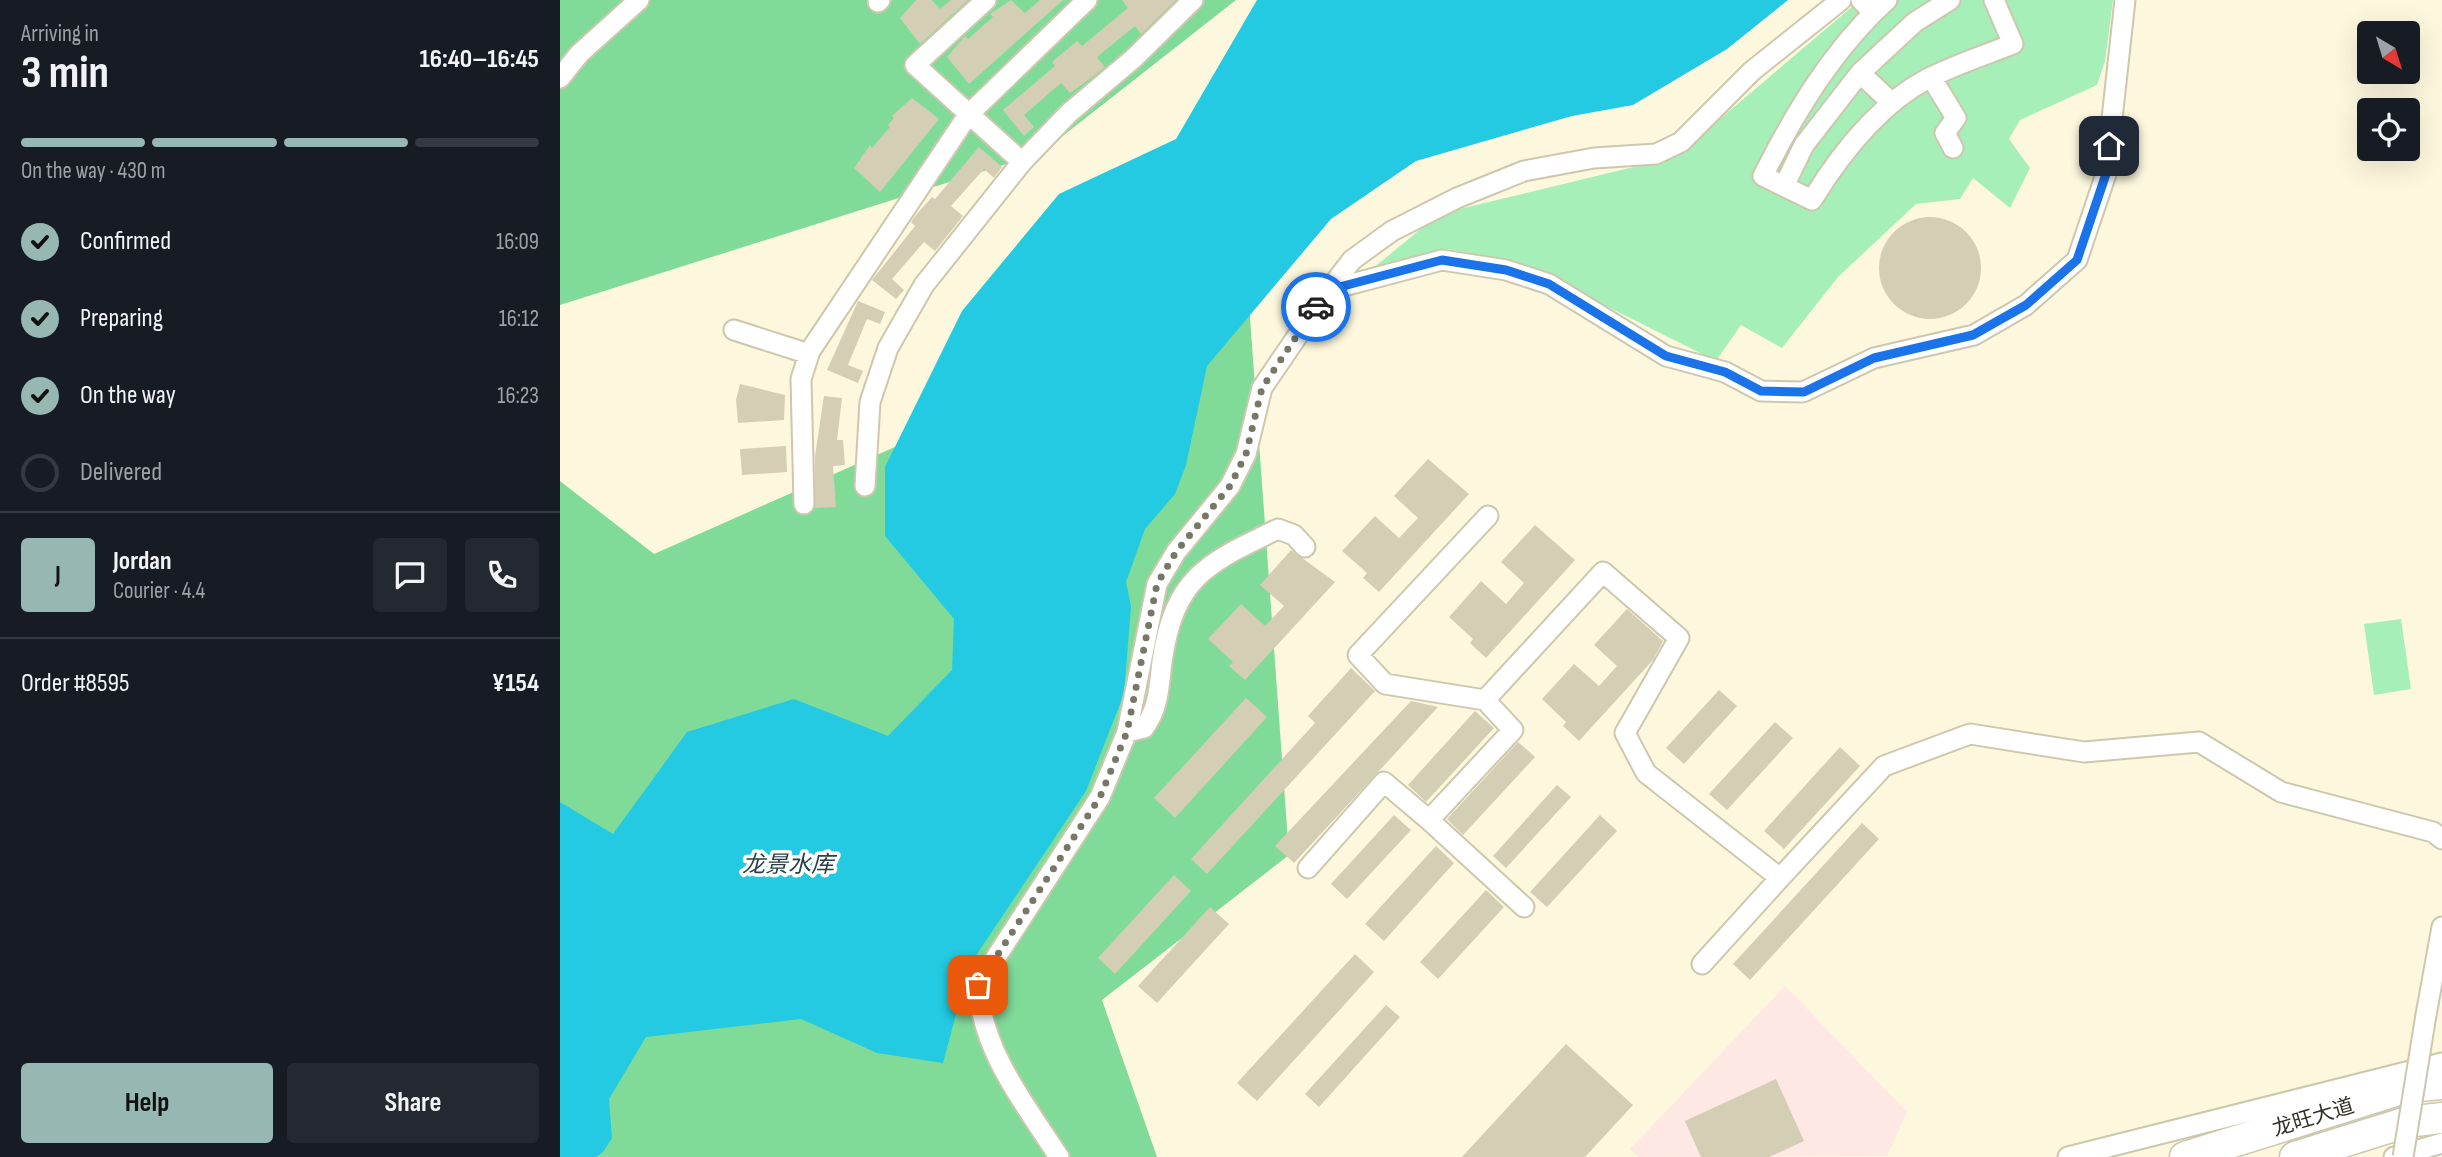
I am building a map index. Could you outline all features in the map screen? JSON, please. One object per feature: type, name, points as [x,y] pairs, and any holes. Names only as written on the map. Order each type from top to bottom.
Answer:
[{"type":"highway","name":"龙旺大道","points":[[2185,1157],[2408,1087],[2442,1084]]},
{"type":"highway","name":"龙旺大道","points":[[2295,1157],[2407,1122],[2442,1118]]},
{"type":"street","points":[[560,78],[579,54],[639,0]]},
{"type":"street","points":[[986,0],[915,65],[1022,162]]},
{"type":"street","points":[[804,504],[801,379],[809,354],[968,115],[1087,0]]},
{"type":"street","points":[[865,486],[870,402],[888,348],[924,285],[1022,162],[1069,113],[1134,58],[1194,0]]},
{"type":"street","points":[[1059,1157],[1002,1069],[979,1007],[978,985],[1100,797],[1127,732],[1157,584],[1176,552],[1230,486],[1246,454],[1262,388],[1328,290],[1352,260],[1392,231],[1457,198],[1524,171],[1594,158],[1656,154],[1681,142],[1752,71],[1841,0]]},
{"type":"street","points":[[1784,186],[1804,145],[1860,73],[1915,22],[1950,0]]},
{"type":"street","points":[[1874,4],[1784,134],[1763,176],[1812,200],[1830,171],[1892,103],[1931,77],[2013,44],[1994,0]]},
{"type":"street","points":[[1328,290],[1442,260],[1506,270],[1549,284],[1666,356],[1725,372],[1761,391],[1804,392],[1874,358],[1973,335],[2026,305],[2077,260],[2106,174],[2125,0]]},
{"type":"street","points":[[1860,73],[1892,103]]},
{"type":"street","points":[[1931,77],[1956,118],[1945,133],[1953,148]]},
{"type":"street","points":[[1784,134],[1804,145]]},
{"type":"street","points":[[734,330],[809,354]]},
{"type":"street","points":[[1429,820],[1513,730],[1485,700],[1385,684],[1358,655],[1488,516]]},
{"type":"street","points":[[1127,732],[1144,728],[1155,713],[1163,654],[1179,596],[1194,579],[1214,562],[1278,528],[1294,535],[1304,547]]},
{"type":"street","points":[[1485,700],[1604,572],[1679,638],[1625,733],[1646,772],[1780,878]]},
{"type":"street","points":[[1702,964],[1884,766],[1970,734],[2084,752],[2200,742],[2281,792],[2433,832],[2442,839]]},
{"type":"street","points":[[1307,868],[1384,782],[1524,907]]},
{"type":"street","points":[[2403,1157],[2442,927]]},
{"type":"street","points":[[2068,1157],[2442,1063]]},
{"type":"street","points":[[2394,1157],[2442,1143]]},
{"type":"shaded area","points":[[1785,986],[1907,1112],[1887,1156],[1638,1157],[1630,1149]]},
{"type":"green space","points":[[560,0],[1236,0],[1041,153],[560,305]]},
{"type":"green space","points":[[1860,0],[2113,0],[2105,61],[2097,85],[2020,120],[2009,139],[2030,168],[2010,208],[1973,178],[1960,199],[1916,204],[1838,277],[1782,348],[1741,325],[1716,361],[1516,261],[1447,249],[1361,278],[1439,214],[1675,157]]},
{"type":"green space","points":[[1248,290],[1289,855],[1102,1000],[1157,1157],[560,1157],[560,481],[654,554]]},
{"type":"green space","points":[[2401,619],[2411,689],[2374,695],[2364,624]]},
{"type":"water","name":"龙景水库","points":[[1257,0],[1788,0],[1727,49],[1633,105],[1572,116],[1416,161],[1331,219],[1207,366],[1186,465],[1175,494],[1145,529],[1126,582],[1131,606],[1124,694],[1086,791],[969,966],[943,1063],[877,1053],[801,1019],[646,1037],[609,1099],[612,1138],[603,1152],[596,1157],[560,1157],[560,802],[613,834],[687,732],[794,699],[888,736],[952,670],[954,619],[885,536],[885,467],[962,311],[1059,194],[1176,139]]},
{"type":"building","points":[[916,0],[932,0],[940,9],[951,0],[968,0],[920,44],[900,18]]},
{"type":"building","points":[[1011,0],[1025,13],[1040,0],[1063,0],[969,84],[947,57],[965,36],[968,39],[993,17],[990,14]]},
{"type":"building","points":[[1122,0],[1176,0],[1141,34],[1135,26],[1097,57],[1105,67],[1095,75],[1070,93],[1061,83],[1024,115],[1034,127],[1024,136],[1003,110],[1055,66],[1052,62],[1077,41],[1082,46],[1128,8]]},
{"type":"building","points":[[912,98],[939,119],[880,192],[854,168],[870,145],[872,148],[890,127],[888,125],[894,118],[892,116]]},
{"type":"building","points":[[979,147],[1002,167],[994,178],[984,169],[951,206],[963,216],[935,251],[924,242],[892,279],[904,290],[896,299],[872,280],[915,226],[911,222],[915,216],[932,197],[935,199]]},
{"type":"building","points":[[1930,217],[1950,221],[1966,232],[1977,248],[1981,268],[1977,288],[1966,304],[1950,315],[1930,319],[1910,315],[1894,304],[1883,288],[1879,268],[1883,248],[1894,232],[1910,221]]},
{"type":"building","points":[[858,301],[885,312],[880,324],[867,319],[848,365],[863,371],[858,383],[827,370]]},
{"type":"building","points":[[740,384],[785,395],[784,420],[738,423],[736,400]]},
{"type":"building","points":[[824,396],[842,398],[837,440],[843,440],[845,465],[833,466],[836,507],[815,508],[815,456]]},
{"type":"building","points":[[786,446],[787,472],[742,475],[740,449]]},
{"type":"building","points":[[1428,459],[1469,494],[1379,592],[1363,578],[1367,573],[1342,551],[1375,516],[1399,538],[1418,518],[1394,496]]},
{"type":"building","points":[[1535,525],[1575,560],[1486,658],[1470,643],[1473,639],[1449,617],[1481,581],[1506,604],[1524,583],[1501,562]]},
{"type":"building","points":[[1291,550],[1335,582],[1245,680],[1229,666],[1233,662],[1208,639],[1241,604],[1265,626],[1284,606],[1260,585]]},
{"type":"building","points":[[1627,609],[1663,641],[1653,660],[1579,741],[1563,726],[1566,722],[1542,699],[1574,664],[1599,686],[1617,666],[1594,645]]},
{"type":"building","points":[[1351,668],[1375,691],[1207,874],[1191,859],[1315,723],[1308,716]]},
{"type":"building","points":[[1719,690],[1737,706],[1684,764],[1666,748]]},
{"type":"building","points":[[1246,698],[1267,717],[1175,818],[1154,798]]},
{"type":"building","points":[[1411,701],[1438,707],[1294,863],[1275,846]]},
{"type":"building","points":[[1475,711],[1494,728],[1426,802],[1408,785]]},
{"type":"building","points":[[1775,722],[1793,738],[1727,810],[1709,794]]},
{"type":"building","points":[[1518,742],[1535,757],[1463,835],[1447,819]]},
{"type":"building","points":[[1840,747],[1860,766],[1784,849],[1764,831]]},
{"type":"building","points":[[1557,785],[1571,797],[1506,868],[1493,856]]},
{"type":"building","points":[[1394,815],[1411,830],[1347,899],[1331,884]]},
{"type":"building","points":[[1600,815],[1617,831],[1547,907],[1530,892]]},
{"type":"building","points":[[1862,823],[1879,839],[1750,980],[1733,964]]},
{"type":"building","points":[[1436,846],[1454,863],[1384,941],[1365,924]]},
{"type":"building","points":[[1174,875],[1191,891],[1115,974],[1098,958]]},
{"type":"building","points":[[1486,890],[1504,907],[1438,979],[1420,962]]},
{"type":"building","points":[[1210,907],[1229,924],[1157,1003],[1138,986]]},
{"type":"building","points":[[1355,954],[1374,972],[1257,1101],[1237,1083]]},
{"type":"building","points":[[1386,1005],[1400,1017],[1319,1107],[1305,1094]]},
{"type":"building","points":[[1566,1044],[1633,1105],[1585,1157],[1462,1157]]},
{"type":"building","points":[[1776,1079],[1804,1141],[1769,1157],[1701,1157],[1685,1121]]},
{"type":"way so far","points":[[978,985],[1100,797],[1127,732],[1157,584],[1176,552],[1230,486],[1246,454],[1262,388],[1316,307]]},
{"type":"route","points":[[1316,307],[1328,290],[1442,260],[1506,270],[1549,284],[1666,356],[1725,372],[1761,391],[1804,392],[1874,358],[1973,335],[2026,305],[2077,260],[2106,174],[2109,146]]}]
